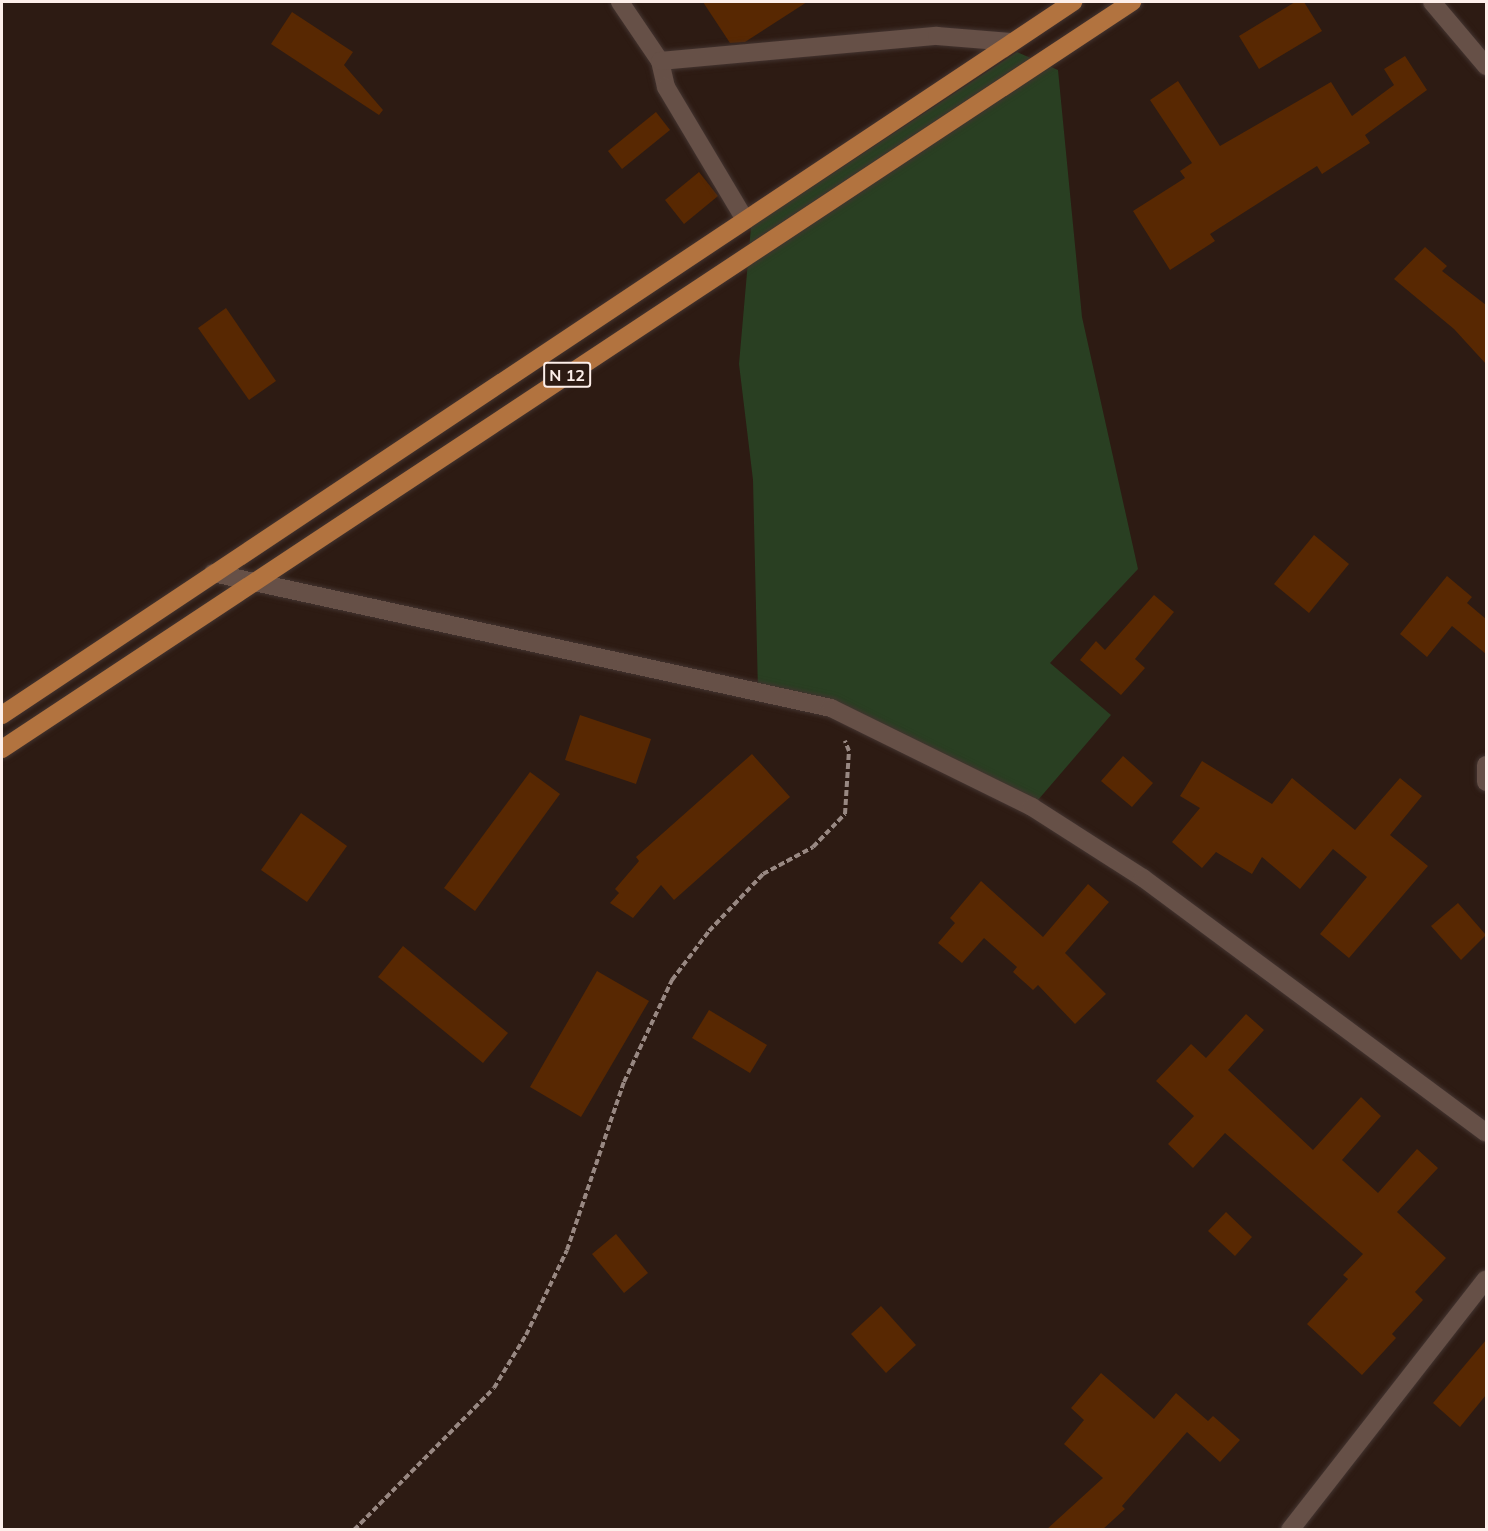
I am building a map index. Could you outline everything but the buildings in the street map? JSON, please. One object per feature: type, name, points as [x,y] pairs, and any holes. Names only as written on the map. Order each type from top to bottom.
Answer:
[{"type":"main road","name":"N 12","points":[[2,715],[744,218],[1073,2]]},
{"type":"main road","name":"N 12","points":[[2,749],[1132,2]]},
{"type":"street","points":[[620,2],[660,61],[666,87],[744,218]]},
{"type":"street","points":[[1432,2],[1486,66]]},
{"type":"street","points":[[660,61],[937,36],[1011,42]]},
{"type":"street","points":[[213,573],[252,584],[831,708],[1032,807],[1143,878],[1486,1133]]},
{"type":"street","points":[[1486,765],[1486,782]]},
{"type":"street","points":[[1290,1530],[1486,1279]]},
{"type":"path","points":[[354,1530],[494,1388],[526,1335],[567,1250],[624,1082],[672,980],[709,931],[763,874],[813,847],[845,814],[849,751],[831,708]]},
{"type":"green space","points":[[1017,52],[1058,70],[1082,317],[1138,569],[1050,663],[1111,715],[1032,807],[831,708],[758,692],[753,480],[739,364],[751,227]]}]
